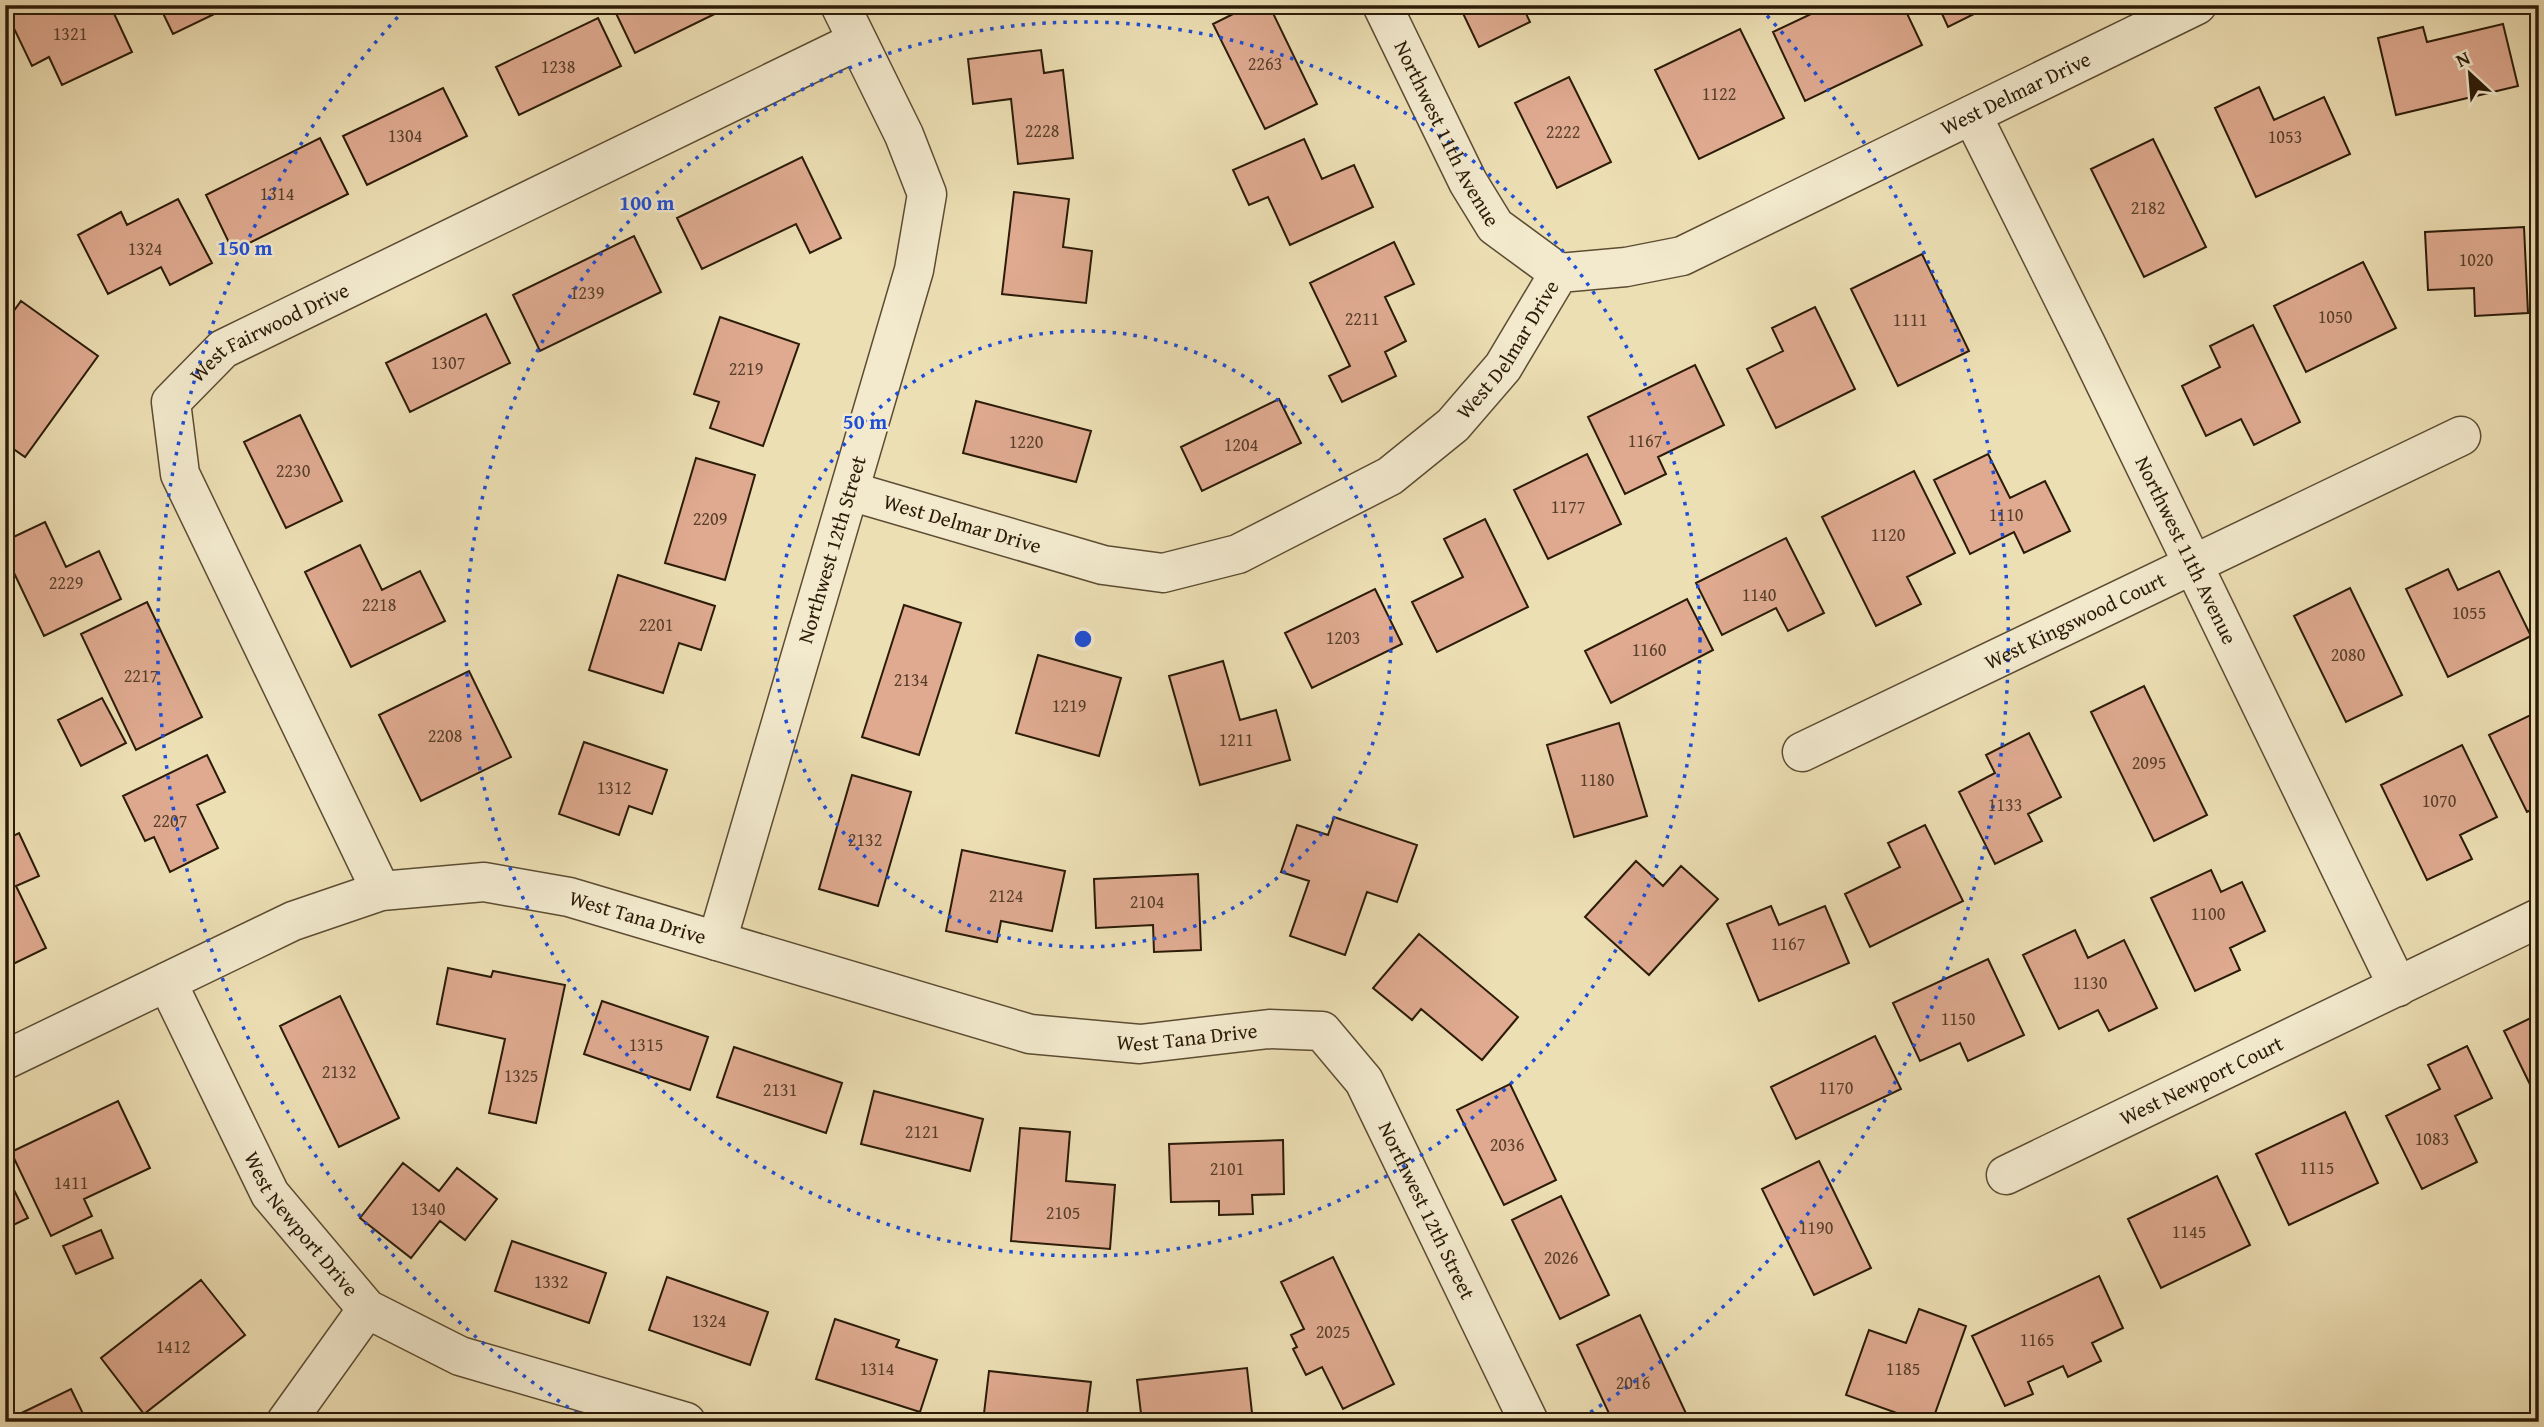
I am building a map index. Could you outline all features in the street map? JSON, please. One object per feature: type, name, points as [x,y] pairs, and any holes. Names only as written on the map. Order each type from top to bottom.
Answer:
[{"type":"street","name":"Northwest 12th Street","points":[[717,941],[914,270],[927,194],[904,135],[840,5]]},
{"type":"street","name":"Northwest 11th Avenue","points":[[1382,5],[1468,182],[1495,226],[1559,273]]},
{"type":"street","name":"West Delmar Drive","points":[[850,491],[1103,565],[1163,573],[1238,554],[1390,476],[1453,425],[1503,366],[1559,273],[1626,267],[1682,256],[2197,5]]},
{"type":"street","name":"West Fairwood Drive","points":[[381,891],[180,474],[172,402],[223,349],[857,41]]},
{"type":"street","name":"Northwest 11th Avenue","points":[[1972,115],[2398,987]]},
{"type":"street","name":"West Kingswood Court","points":[[1802,752],[2461,436]]},
{"type":"street","name":"West Tana Drive","points":[[5,1060],[293,921],[381,891],[484,882],[569,897],[1030,1034],[1140,1044],[1269,1030],[1294,1030]]},
{"type":"street","name":"West Newport Court","points":[[2006,1175],[2539,918]]},
{"type":"street","name":"West Newport Drive","points":[[166,982],[270,1194],[367,1309],[460,1356],[686,1422]]},
{"type":"street","name":"Northwest 12th Street","points":[[1294,1030],[1322,1031],[1364,1081],[1518,1418]]},
{"type":"street","points":[[286,1422],[367,1309]]},
{"type":"building","points":[[30,5],[110,5],[132,52],[62,85],[49,57],[32,66],[8,16]]},
{"type":"building","points":[[159,5],[233,5],[173,34]]},
{"type":"building","points":[[301,5],[323,5],[306,14]]},
{"type":"building","points":[[612,5],[733,5],[635,53]]},
{"type":"building","points":[[1251,5],[1269,5],[1317,104],[1265,129],[1213,24]]},
{"type":"building","points":[[1459,5],[1522,5],[1530,22],[1479,47]]},
{"type":"building","points":[[1830,5],[1903,5],[1922,45],[1805,101],[1773,32]]},
{"type":"building","points":[[1938,5],[1992,5],[1948,27]]},
{"type":"building","points":[[598,18],[621,66],[519,115],[496,67]]},
{"type":"building","points":[[2503,24],[2518,86],[2396,115],[2378,38],[2423,27],[2427,42]]},
{"type":"building","points":[[1740,29],[1784,118],[1699,159],[1655,70]]},
{"type":"building","points":[[1041,50],[1044,73],[1063,70],[1073,158],[1018,164],[1011,99],[973,104],[968,59]]},
{"type":"building","points":[[1569,77],[1611,162],[1557,188],[1515,103]]},
{"type":"building","points":[[2259,87],[2274,120],[2324,97],[2350,154],[2256,197],[2215,108]]},
{"type":"building","points":[[443,88],[467,136],[367,185],[343,136]]},
{"type":"building","points":[[320,138],[348,194],[233,251],[206,195]]},
{"type":"building","points":[[1304,139],[1322,179],[1354,165],[1373,207],[1290,245],[1268,197],[1249,205],[1233,170]]},
{"type":"building","points":[[2153,139],[2206,247],[2144,277],[2091,169]]},
{"type":"building","points":[[802,157],[841,238],[810,253],[796,224],[702,269],[677,218]]},
{"type":"building","points":[[1014,192],[1069,199],[1063,247],[1092,251],[1086,303],[1002,294]]},
{"type":"building","points":[[178,199],[212,263],[170,285],[161,267],[108,294],[78,235],[121,212],[127,225]]},
{"type":"building","points":[[2524,227],[2528,313],[2475,316],[2474,288],[2428,290],[2425,232]]},
{"type":"building","points":[[634,236],[661,292],[540,351],[513,295]]},
{"type":"building","points":[[1394,242],[1414,284],[1385,297],[1406,341],[1385,352],[1396,376],[1342,402],[1329,376],[1350,366],[1310,283]]},
{"type":"building","points":[[1922,254],[1969,351],[1898,386],[1851,289]]},
{"type":"building","points":[[2363,262],[2396,328],[2306,372],[2274,306]]},
{"type":"building","points":[[21,301],[98,356],[25,457],[5,443],[5,367],[12,357],[5,352],[5,323]]},
{"type":"building","points":[[1815,307],[1855,389],[1776,428],[1747,369],[1783,351],[1772,328]]},
{"type":"building","points":[[486,314],[510,363],[410,412],[386,363]]},
{"type":"building","points":[[720,317],[799,344],[763,446],[710,428],[719,402],[694,394]]},
{"type":"building","points":[[2253,325],[2300,422],[2254,445],[2241,419],[2206,436],[2182,386],[2220,367],[2210,346]]},
{"type":"building","points":[[1695,365],[1724,425],[1658,457],[1666,474],[1625,494],[1588,417]]},
{"type":"building","points":[[1279,399],[1301,443],[1202,491],[1181,447]]},
{"type":"building","points":[[976,401],[1091,431],[1076,482],[963,453]]},
{"type":"building","points":[[300,415],[342,501],[286,528],[244,442]]},
{"type":"building","points":[[1587,454],[1621,524],[1548,559],[1514,490]]},
{"type":"building","points":[[1988,454],[2010,498],[2045,481],[2070,531],[2024,553],[2014,532],[1970,554],[1934,480]]},
{"type":"building","points":[[696,458],[755,475],[725,580],[665,563]]},
{"type":"building","points":[[1914,471],[1955,553],[1907,577],[1921,604],[1876,626],[1822,517]]},
{"type":"building","points":[[1485,519],[1528,607],[1437,652],[1412,602],[1463,577],[1444,539]]},
{"type":"building","points":[[45,522],[66,567],[99,551],[121,599],[44,636],[5,554],[5,541]]},
{"type":"building","points":[[1786,538],[1824,613],[1788,631],[1776,608],[1722,635],[1696,583]]},
{"type":"building","points":[[360,545],[382,590],[420,571],[445,621],[351,667],[305,572]]},
{"type":"building","points":[[2448,569],[2458,590],[2499,571],[2531,636],[2448,677],[2406,589]]},
{"type":"building","points":[[618,575],[715,606],[701,650],[679,643],[663,693],[589,670]]},
{"type":"building","points":[[2350,588],[2402,695],[2346,722],[2294,616]]},
{"type":"building","points":[[1375,589],[1402,644],[1312,688],[1285,633]]},
{"type":"building","points":[[1687,599],[1713,650],[1611,703],[1585,651]]},
{"type":"building","points":[[147,602],[202,717],[136,750],[81,634]]},
{"type":"building","points":[[904,605],[961,623],[919,755],[862,737]]},
{"type":"building","points":[[1038,655],[1121,678],[1099,756],[1016,733]]},
{"type":"building","points":[[1223,661],[1240,720],[1276,710],[1290,760],[1200,785],[1169,676]]},
{"type":"building","points":[[469,671],[511,757],[421,801],[379,715]]},
{"type":"building","points":[[2144,686],[2207,815],[2154,841],[2091,712]]},
{"type":"building","points":[[102,698],[126,743],[81,766],[58,720]]},
{"type":"building","points":[[2539,711],[2539,806],[2527,812],[2489,735]]},
{"type":"building","points":[[1619,723],[1647,816],[1574,837],[1547,745]]},
{"type":"building","points":[[2029,733],[2061,797],[2028,814],[2042,841],[1995,864],[1959,792],[1995,773],[1986,755]]},
{"type":"building","points":[[584,742],[667,770],[652,814],[629,806],[619,835],[559,814]]},
{"type":"building","points":[[2462,745],[2497,817],[2460,835],[2472,859],[2427,880],[2381,785]]},
{"type":"building","points":[[207,755],[225,792],[197,805],[218,848],[170,872],[154,837],[145,841],[123,796]]},
{"type":"building","points":[[852,775],[911,792],[878,906],[819,889]]},
{"type":"building","points":[[1334,817],[1417,845],[1397,902],[1367,892],[1345,955],[1290,936],[1309,881],[1281,872],[1297,825],[1328,835]]},
{"type":"building","points":[[1925,825],[1963,901],[1870,947],[1845,894],[1900,867],[1888,843]]},
{"type":"building","points":[[19,833],[39,876],[16,886],[46,948],[5,968],[5,840]]},
{"type":"building","points":[[962,850],[1065,871],[1052,931],[1001,921],[997,942],[946,931]]},
{"type":"building","points":[[1636,861],[1663,886],[1681,866],[1718,899],[1649,975],[1585,917]]},
{"type":"building","points":[[2211,870],[2221,892],[2242,882],[2265,931],[2230,948],[2240,970],[2195,991],[2151,898]]},
{"type":"building","points":[[1198,874],[1201,950],[1154,952],[1153,925],[1096,928],[1094,879]]},
{"type":"building","points":[[1771,906],[1779,925],[1825,906],[1849,963],[1759,1001],[1727,924]]},
{"type":"building","points":[[2075,930],[2088,958],[2124,940],[2157,1008],[2109,1031],[2098,1010],[2059,1029],[2023,955]]},
{"type":"building","points":[[1419,934],[1518,1017],[1482,1060],[1421,1009],[1412,1020],[1373,988]]},
{"type":"building","points":[[1988,959],[2024,1035],[1968,1061],[1960,1043],[1920,1061],[1893,1003]]},
{"type":"building","points":[[448,968],[491,977],[493,971],[565,985],[536,1123],[489,1113],[505,1039],[437,1024]]},
{"type":"building","points":[[340,996],[399,1118],[339,1147],[280,1026]]},
{"type":"building","points":[[602,1001],[708,1037],[690,1090],[584,1054]]},
{"type":"building","points":[[2539,1014],[2539,1103],[2504,1031]]},
{"type":"building","points":[[1875,1036],[1901,1089],[1796,1139],[1771,1087]]},
{"type":"building","points":[[2467,1046],[2492,1098],[2455,1116],[2477,1162],[2422,1189],[2386,1116],[2440,1089],[2428,1065]]},
{"type":"building","points":[[734,1047],[842,1083],[826,1133],[717,1097]]},
{"type":"building","points":[[1510,1084],[1556,1180],[1504,1205],[1457,1110]]},
{"type":"building","points":[[874,1091],[983,1119],[970,1171],[861,1144]]},
{"type":"building","points":[[118,1101],[150,1168],[84,1199],[92,1216],[51,1236],[11,1152]]},
{"type":"building","points":[[2345,1112],[2378,1183],[2289,1225],[2256,1154]]},
{"type":"building","points":[[1020,1128],[1070,1132],[1066,1181],[1115,1185],[1110,1249],[1011,1241]]},
{"type":"building","points":[[1283,1140],[1284,1194],[1252,1195],[1253,1214],[1219,1215],[1219,1201],[1171,1202],[1169,1144]]},
{"type":"building","points":[[1819,1161],[1871,1268],[1814,1295],[1762,1189]]},
{"type":"building","points":[[403,1163],[439,1191],[457,1168],[497,1199],[465,1240],[440,1221],[411,1258],[360,1218]]},
{"type":"building","points":[[5,1172],[28,1218],[5,1229]]},
{"type":"building","points":[[2217,1176],[2250,1245],[2161,1288],[2128,1219]]},
{"type":"building","points":[[1561,1196],[1609,1295],[1560,1319],[1512,1220]]},
{"type":"building","points":[[101,1230],[113,1258],[76,1274],[63,1246]]},
{"type":"building","points":[[512,1241],[606,1273],[589,1323],[495,1291]]},
{"type":"building","points":[[1333,1257],[1394,1384],[1343,1409],[1322,1367],[1306,1375],[1293,1349],[1297,1347],[1291,1335],[1304,1329],[1281,1282]]},
{"type":"building","points":[[2099,1276],[2123,1328],[2092,1343],[2101,1361],[2068,1377],[2063,1366],[2028,1382],[2033,1394],[2005,1406],[1972,1336]]},
{"type":"building","points":[[667,1277],[768,1312],[750,1365],[649,1330]]},
{"type":"building","points":[[201,1280],[245,1335],[144,1414],[101,1358]]},
{"type":"building","points":[[1919,1309],[1966,1326],[1932,1422],[1922,1422],[1846,1395],[1869,1330],[1906,1343]]},
{"type":"building","points":[[1640,1315],[1690,1422],[1613,1422],[1577,1345]]},
{"type":"building","points":[[835,1319],[899,1340],[896,1347],[937,1360],[920,1412],[816,1379]]},
{"type":"building","points":[[1247,1368],[1253,1422],[1142,1422],[1137,1380]]},
{"type":"building","points":[[989,1371],[1091,1382],[1086,1422],[983,1422]]},
{"type":"building","points":[[71,1389],[87,1422],[5,1422],[5,1421]]}]
